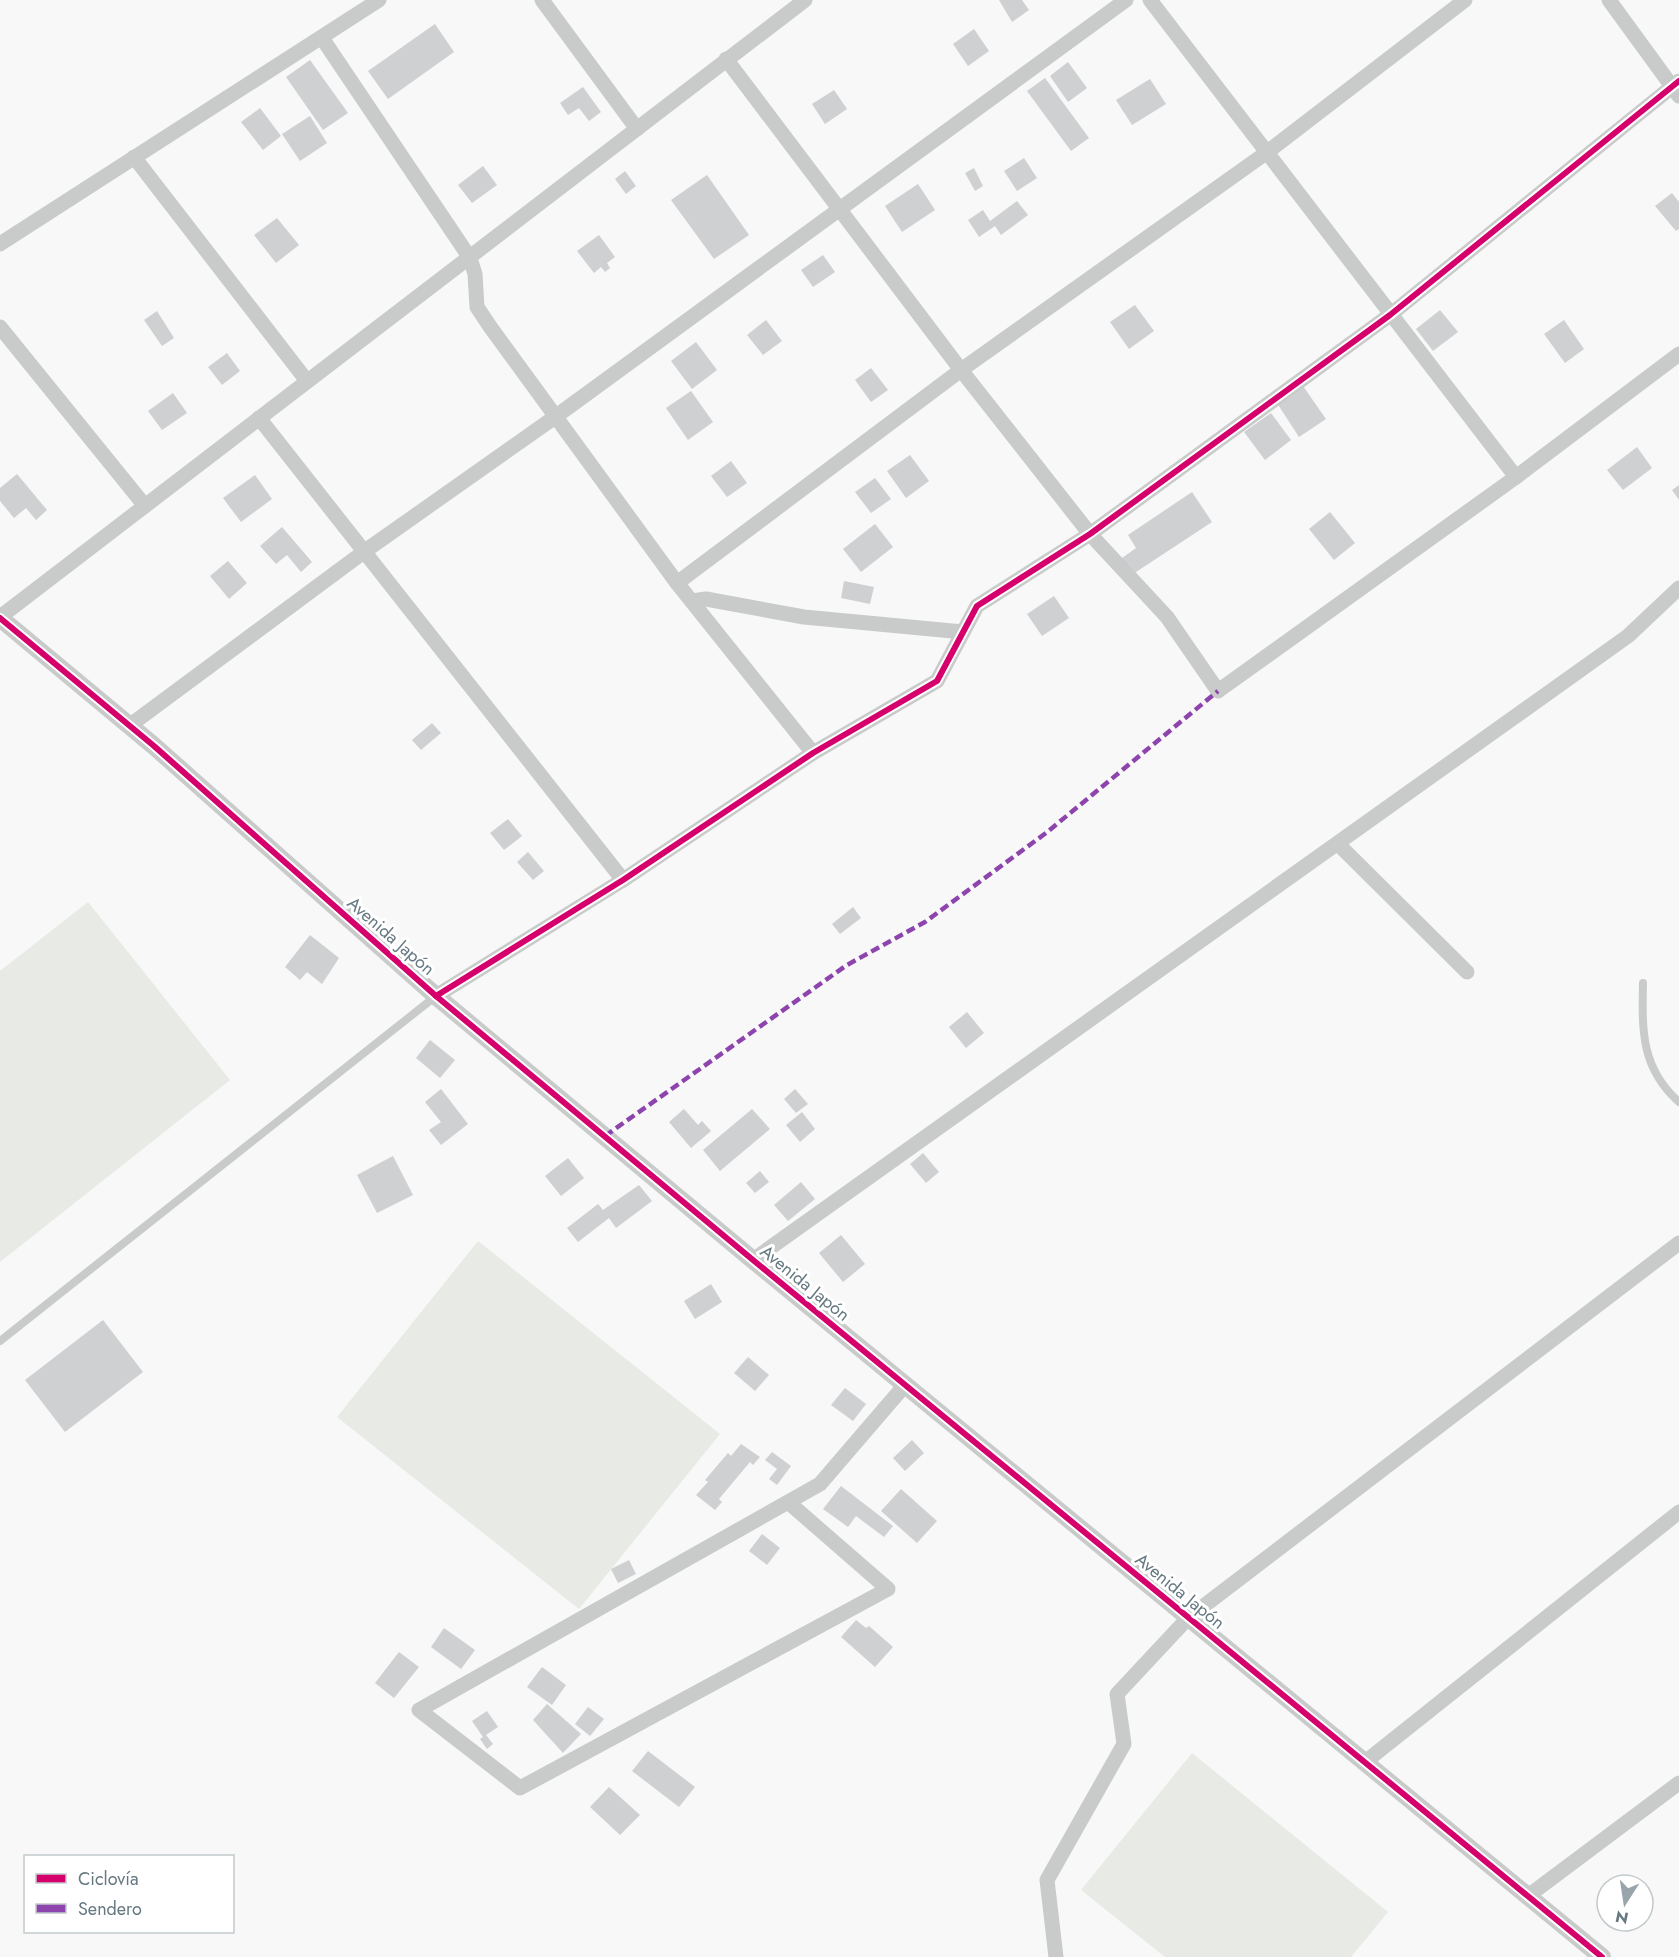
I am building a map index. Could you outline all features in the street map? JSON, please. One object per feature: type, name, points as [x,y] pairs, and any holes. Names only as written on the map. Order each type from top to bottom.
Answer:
[{"type":"street","points":[[0,244],[379,0]]},
{"type":"street","points":[[542,0],[636,129]]},
{"type":"street","points":[[0,618],[805,0]]},
{"type":"street","points":[[129,726],[365,551],[555,417],[1126,0]]},
{"type":"street","points":[[1150,0],[1516,477]]},
{"type":"street","points":[[677,583],[961,370],[1266,153],[1465,0]]},
{"type":"street","points":[[436,996],[623,880],[813,753],[937,681],[978,606],[1090,534],[1390,315],[1677,88],[1609,0]]},
{"type":"street","points":[[322,38],[470,258],[475,274],[477,307],[677,583],[813,753]]},
{"type":"street","points":[[726,60],[841,208],[961,370],[1090,534],[1162,610],[1218,691],[1516,477],[1679,354]]},
{"type":"street","points":[[134,157],[307,381]]},
{"type":"street","points":[[0,327],[145,506]]},
{"type":"street","points":[[259,418],[623,880]]},
{"type":"street","points":[[753,1260],[1339,845],[1628,636],[1679,588]]},
{"type":"street","points":[[692,601],[706,599],[804,617],[963,632]]},
{"type":"street","name":"Avenida Japón","points":[[0,618],[129,726],[436,996],[753,1260],[1602,1957]]},
{"type":"street","points":[[1339,845],[1467,972]]},
{"type":"street","points":[[1056,1957],[1047,1880],[1124,1744],[1117,1694],[1188,1618],[1679,1243]]},
{"type":"street","points":[[788,1502],[888,1588],[520,1788],[419,1710],[788,1502],[820,1484],[905,1385]]},
{"type":"street","points":[[1365,1762],[1679,1512]]},
{"type":"street","points":[[1528,1896],[1679,1783]]},
{"type":"lane","points":[[1643,983],[1642,1026],[1648,1060],[1666,1091],[1679,1102]]},
{"type":"lane","points":[[0,1341],[436,996]]},
{"type":"shaded area","points":[[88,902],[230,1080],[0,1262],[0,971]]},
{"type":"shaded area","points":[[478,1241],[720,1434],[579,1609],[337,1417]]},
{"type":"shaded area","points":[[1192,1753],[1388,1912],[1351,1957],[1165,1957],[1081,1890]]},
{"type":"building","points":[[999,0],[1022,0],[1029,10],[1012,22]]},
{"type":"building","points":[[435,24],[454,52],[388,99],[368,71]]},
{"type":"building","points":[[974,29],[989,51],[968,66],[953,44]]},
{"type":"building","points":[[310,60],[348,113],[323,130],[286,77]]},
{"type":"building","points":[[1068,62],[1087,88],[1068,102],[1050,76]]},
{"type":"building","points":[[1045,78],[1089,138],[1071,151],[1027,91]]},
{"type":"building","points":[[1150,79],[1166,104],[1132,125],[1116,100]]},
{"type":"building","points":[[583,87],[601,112],[589,121],[579,108],[568,115],[560,103]]},
{"type":"building","points":[[834,90],[847,109],[825,124],[812,104]]},
{"type":"building","points":[[260,108],[281,136],[263,150],[241,122]]},
{"type":"building","points":[[310,116],[327,143],[300,161],[282,134]]},
{"type":"building","points":[[1024,158],[1037,178],[1017,191],[1004,171]]},
{"type":"building","points":[[483,166],[497,185],[472,203],[458,185]]},
{"type":"building","points":[[974,168],[983,186],[975,191],[965,173]]},
{"type":"building","points":[[625,171],[636,186],[626,194],[615,179]]},
{"type":"building","points":[[707,175],[749,235],[714,259],[671,200]]},
{"type":"building","points":[[918,184],[935,210],[902,232],[885,206]]},
{"type":"building","points":[[1672,193],[1679,202],[1679,229],[1676,231],[1655,206]]},
{"type":"building","points":[[1017,201],[1028,215],[1001,235],[995,226],[979,237],[968,220],[983,210],[990,221]]},
{"type":"building","points":[[277,218],[299,245],[276,263],[254,235]]},
{"type":"building","points":[[599,235],[615,257],[607,263],[610,268],[605,272],[601,267],[594,273],[577,251]]},
{"type":"building","points":[[823,255],[835,272],[813,287],[801,270]]},
{"type":"building","points":[[1135,305],[1154,331],[1129,349],[1110,322]]},
{"type":"building","points":[[1440,310],[1458,332],[1433,351],[1416,329]]},
{"type":"building","points":[[157,311],[174,338],[162,346],[144,320]]},
{"type":"building","points":[[766,320],[782,341],[763,355],[747,335]]},
{"type":"building","points":[[1564,320],[1584,349],[1565,363],[1544,334]]},
{"type":"building","points":[[696,342],[717,370],[692,389],[671,361]]},
{"type":"building","points":[[227,353],[240,371],[222,385],[208,367]]},
{"type":"building","points":[[871,368],[888,390],[871,402],[855,380]]},
{"type":"building","points":[[1303,386],[1326,419],[1299,437],[1277,403]]},
{"type":"building","points":[[691,391],[713,422],[688,440],[666,408]]},
{"type":"building","points":[[173,393],[187,413],[162,430],[148,411]]},
{"type":"building","points":[[1271,413],[1291,440],[1265,460],[1244,432]]},
{"type":"building","points":[[1637,447],[1652,468],[1623,490],[1607,470]]},
{"type":"building","points":[[910,455],[929,481],[906,498],[887,471]]},
{"type":"building","points":[[731,461],[747,483],[727,497],[711,476]]},
{"type":"building","points":[[17,474],[47,510],[36,520],[26,508],[14,518],[0,501],[0,488]]},
{"type":"building","points":[[255,475],[272,499],[241,522],[223,498]]},
{"type":"building","points":[[875,478],[891,499],[871,513],[855,492]]},
{"type":"building","points":[[1679,485],[1679,500],[1672,490]]},
{"type":"building","points":[[1192,492],[1212,522],[1133,574],[1122,558],[1136,548],[1128,535]]},
{"type":"building","points":[[1330,512],[1355,543],[1334,560],[1309,529]]},
{"type":"building","points":[[875,524],[893,547],[861,572],[843,549]]},
{"type":"building","points":[[282,527],[312,562],[301,572],[287,555],[276,564],[260,546]]},
{"type":"building","points":[[228,561],[247,583],[229,599],[210,576]]},
{"type":"building","points":[[844,581],[874,587],[870,604],[841,598]]},
{"type":"building","points":[[1054,596],[1069,618],[1042,636],[1027,614]]},
{"type":"building","points":[[432,723],[441,733],[421,750],[412,740]]},
{"type":"building","points":[[508,819],[522,836],[504,850],[490,833]]},
{"type":"building","points":[[528,852],[544,871],[533,880],[517,862]]},
{"type":"building","points":[[853,907],[861,918],[840,934],[832,924]]},
{"type":"building","points":[[310,935],[339,958],[322,984],[307,972],[300,980],[285,967]]},
{"type":"building","points":[[967,1012],[984,1033],[966,1048],[949,1027]]},
{"type":"building","points":[[430,1040],[455,1060],[440,1078],[416,1058]]},
{"type":"building","points":[[441,1089],[468,1124],[441,1145],[429,1130],[441,1122],[425,1102]]},
{"type":"building","points":[[795,1089],[808,1104],[796,1113],[784,1099]]},
{"type":"building","points":[[684,1109],[698,1125],[702,1121],[711,1131],[691,1148],[669,1122]]},
{"type":"building","points":[[752,1109],[770,1129],[720,1171],[703,1150]]},
{"type":"building","points":[[802,1112],[815,1129],[800,1142],[786,1125]]},
{"type":"building","points":[[923,1153],[939,1172],[926,1183],[910,1164]]},
{"type":"building","points":[[393,1156],[413,1195],[377,1213],[357,1175]]},
{"type":"building","points":[[568,1158],[584,1178],[561,1196],[545,1176]]},
{"type":"building","points":[[760,1171],[769,1182],[755,1193],[746,1183]]},
{"type":"building","points":[[801,1182],[815,1199],[788,1221],[774,1205]]},
{"type":"building","points":[[639,1185],[652,1201],[616,1228],[609,1218],[578,1242],[567,1228],[598,1204],[603,1210]]},
{"type":"building","points":[[841,1235],[865,1264],[843,1282],[819,1253]]},
{"type":"building","points":[[711,1284],[722,1302],[695,1319],[684,1301]]},
{"type":"building","points":[[103,1320],[143,1372],[65,1432],[25,1380]]},
{"type":"building","points":[[748,1357],[769,1375],[755,1391],[734,1373]]},
{"type":"building","points":[[845,1388],[866,1404],[853,1421],[831,1405]]},
{"type":"building","points":[[912,1440],[924,1453],[905,1471],[893,1458]]},
{"type":"building","points":[[741,1444],[760,1457],[753,1465],[750,1462],[719,1499],[722,1502],[715,1510],[696,1495],[708,1482],[705,1480],[728,1453],[731,1456]]},
{"type":"building","points":[[772,1452],[791,1466],[777,1485],[769,1479],[777,1469],[765,1460]]},
{"type":"building","points":[[841,1486],[893,1526],[884,1537],[856,1516],[848,1527],[823,1509]]},
{"type":"building","points":[[901,1489],[937,1521],[917,1543],[881,1511]]},
{"type":"building","points":[[762,1534],[780,1548],[767,1565],[749,1551]]},
{"type":"building","points":[[629,1560],[636,1574],[618,1583],[611,1569]]},
{"type":"building","points":[[856,1620],[866,1628],[869,1626],[893,1647],[875,1667],[841,1637]]},
{"type":"building","points":[[444,1628],[475,1650],[461,1669],[431,1647]]},
{"type":"building","points":[[399,1652],[419,1667],[394,1698],[375,1683]]},
{"type":"building","points":[[542,1667],[566,1685],[552,1705],[527,1687]]},
{"type":"building","points":[[547,1704],[581,1734],[563,1753],[533,1720]]},
{"type":"building","points":[[588,1707],[604,1719],[590,1736],[575,1724]]},
{"type":"building","points":[[487,1711],[498,1727],[486,1735],[493,1744],[487,1749],[480,1739],[483,1737],[472,1721]]},
{"type":"building","points":[[648,1751],[695,1787],[679,1807],[632,1771]]},
{"type":"building","points":[[609,1787],[640,1815],[620,1835],[590,1807]]},
{"type":"marked path","points":[[605,1136],[847,965],[925,922],[1046,833],[1218,691]]},
{"type":"cycle path","points":[[436,996],[623,880],[813,753],[937,681],[977,606],[1090,534],[1390,315],[1679,81]]},
{"type":"cycle path","points":[[0,618],[154,746],[436,996],[753,1260],[1602,1957]]}]
